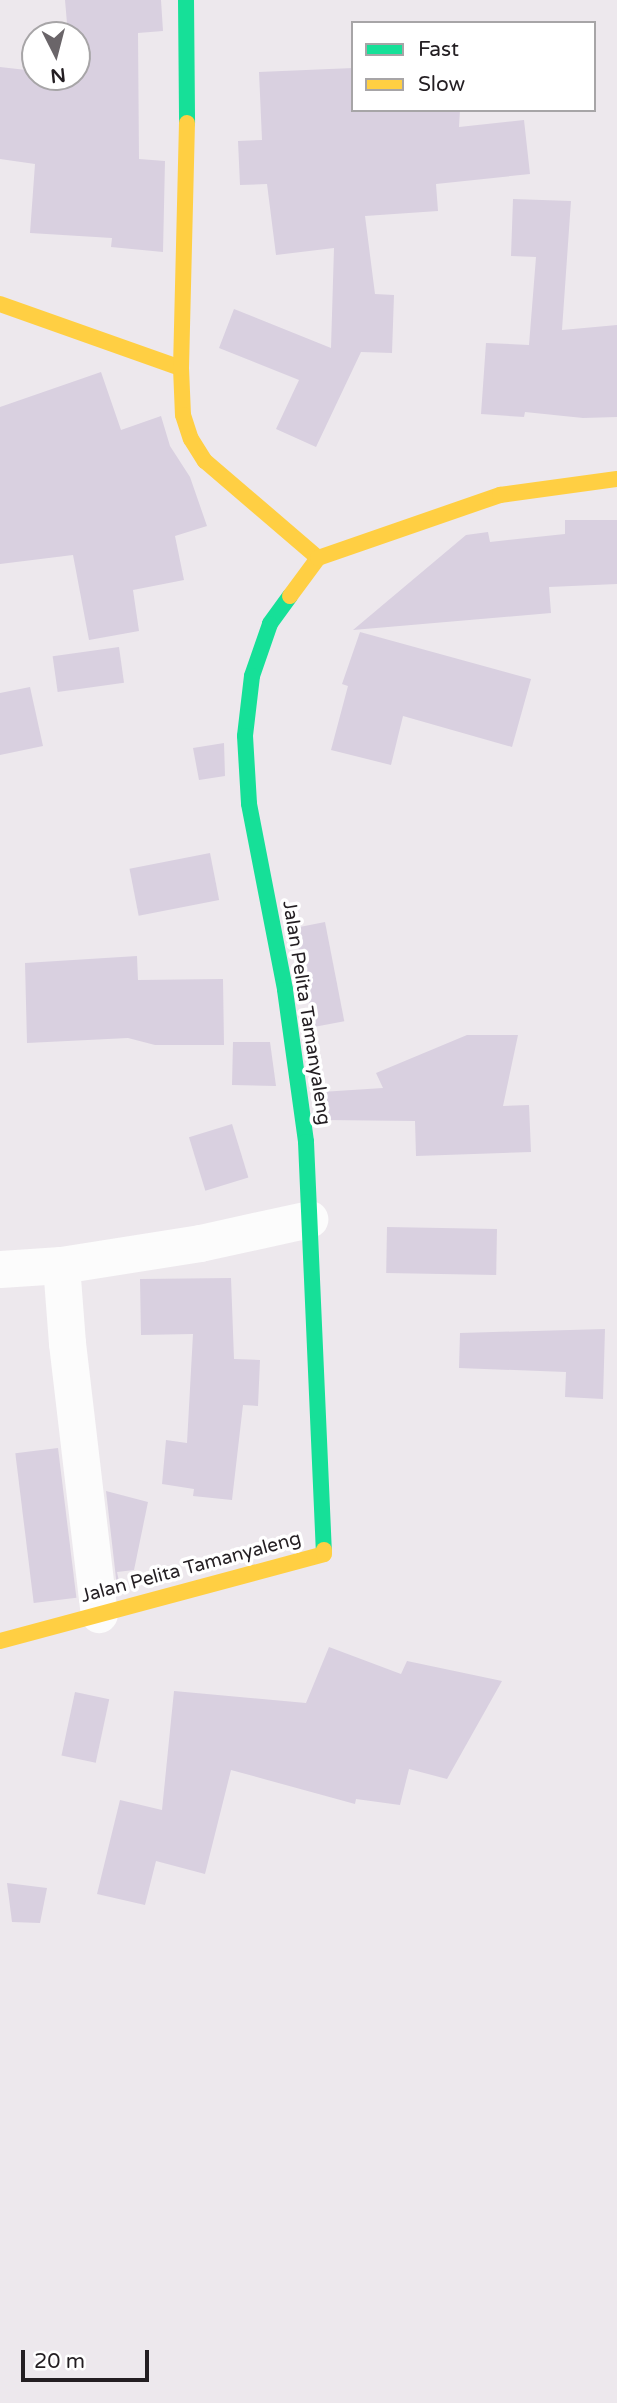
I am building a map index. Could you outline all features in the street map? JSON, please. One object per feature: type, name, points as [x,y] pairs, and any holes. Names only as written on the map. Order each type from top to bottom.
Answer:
[{"type":"street","points":[[186,0],[187,191],[181,368],[183,415],[191,439],[205,461],[318,558],[500,495],[617,479]]},
{"type":"street","points":[[0,304],[181,368]]},
{"type":"street","name":"Jalan Pelita Tamanyaleng","points":[[0,1641],[324,1554],[306,1142],[296,1059],[249,804],[245,736],[252,676],[270,624],[318,558]]},
{"type":"street","points":[[0,1269],[61,1265],[200,1243],[309,1219]]},
{"type":"street","points":[[61,1265],[67,1343],[99,1614]]},
{"type":"building","points":[[65,0],[161,0],[163,31],[138,33],[139,159],[165,161],[163,252],[111,247],[112,238],[30,233],[35,164],[0,159],[0,67],[21,69],[21,91],[91,91],[91,21],[67,21]]},
{"type":"building","points":[[351,68],[351,112],[460,112],[459,127],[524,120],[530,174],[436,184],[438,211],[365,216],[375,294],[394,295],[392,353],[361,352],[316,447],[276,429],[299,380],[219,348],[234,309],[331,348],[334,248],[276,255],[267,184],[240,185],[238,141],[262,140],[259,72]]},
{"type":"building","points":[[513,199],[571,201],[562,330],[617,325],[617,417],[583,418],[525,412],[524,417],[481,414],[486,343],[529,345],[536,257],[511,256]]},
{"type":"building","points":[[101,372],[121,430],[161,416],[170,446],[190,477],[207,526],[175,536],[184,580],[133,590],[139,631],[89,640],[73,555],[0,564],[0,407]]},
{"type":"building","points":[[565,520],[617,520],[617,584],[549,587],[551,613],[353,630],[466,535],[488,532],[490,542],[565,534]]},
{"type":"building","points":[[360,632],[531,679],[512,747],[403,716],[391,765],[331,750],[348,686],[342,684]]},
{"type":"building","points":[[119,647],[124,683],[58,692],[53,656]]},
{"type":"building","points":[[30,687],[43,746],[0,755],[0,693]]},
{"type":"building","points":[[224,743],[225,776],[199,780],[193,748]]},
{"type":"building","points":[[210,853],[219,900],[139,916],[130,869]]},
{"type":"building","points":[[325,922],[344,1021],[314,1027],[295,928]]},
{"type":"building","points":[[137,956],[138,980],[223,979],[224,1045],[155,1045],[128,1038],[27,1043],[25,963]]},
{"type":"building","points":[[467,1035],[518,1035],[503,1106],[529,1105],[531,1152],[416,1156],[415,1121],[325,1120],[321,1092],[383,1088],[376,1073]]},
{"type":"building","points":[[233,1042],[270,1042],[276,1086],[232,1085]]},
{"type":"building","points":[[232,1124],[248,1178],[205,1191],[189,1137]]},
{"type":"building","points":[[387,1227],[497,1229],[496,1275],[386,1273]]},
{"type":"building","points":[[231,1278],[234,1359],[260,1360],[258,1406],[243,1405],[232,1500],[193,1496],[194,1489],[162,1484],[166,1440],[187,1443],[193,1334],[141,1335],[140,1279]]},
{"type":"building","points":[[605,1329],[603,1399],[565,1397],[566,1372],[459,1368],[460,1333]]},
{"type":"building","points":[[58,1448],[76,1598],[34,1603],[15,1453]]},
{"type":"building","points":[[106,1491],[148,1502],[134,1570],[117,1572],[120,1586],[117,1587]]},
{"type":"building","points":[[329,1647],[401,1674],[407,1661],[502,1681],[447,1779],[409,1769],[400,1805],[356,1799],[355,1804],[231,1770],[205,1874],[156,1861],[145,1905],[97,1894],[120,1800],[162,1810],[174,1691],[306,1703]]},
{"type":"building","points":[[75,1692],[109,1699],[96,1763],[61,1756]]},
{"type":"building","points":[[7,1883],[47,1888],[40,1923],[12,1922]]},
{"type":"traffic: fast","points":[[186,0],[187,123]]},
{"type":"traffic: fast","points":[[290,596],[270,624],[252,676],[245,736],[249,804],[285,990],[306,1142],[324,1550]]},
{"type":"traffic: slow","points":[[181,368],[187,123]]},
{"type":"traffic: slow","points":[[0,304],[181,368],[183,415],[191,439],[205,461],[318,558]]},
{"type":"traffic: slow","points":[[290,596],[318,558],[500,495],[617,479]]},
{"type":"traffic: slow","points":[[0,1641],[324,1554],[324,1550]]}]
